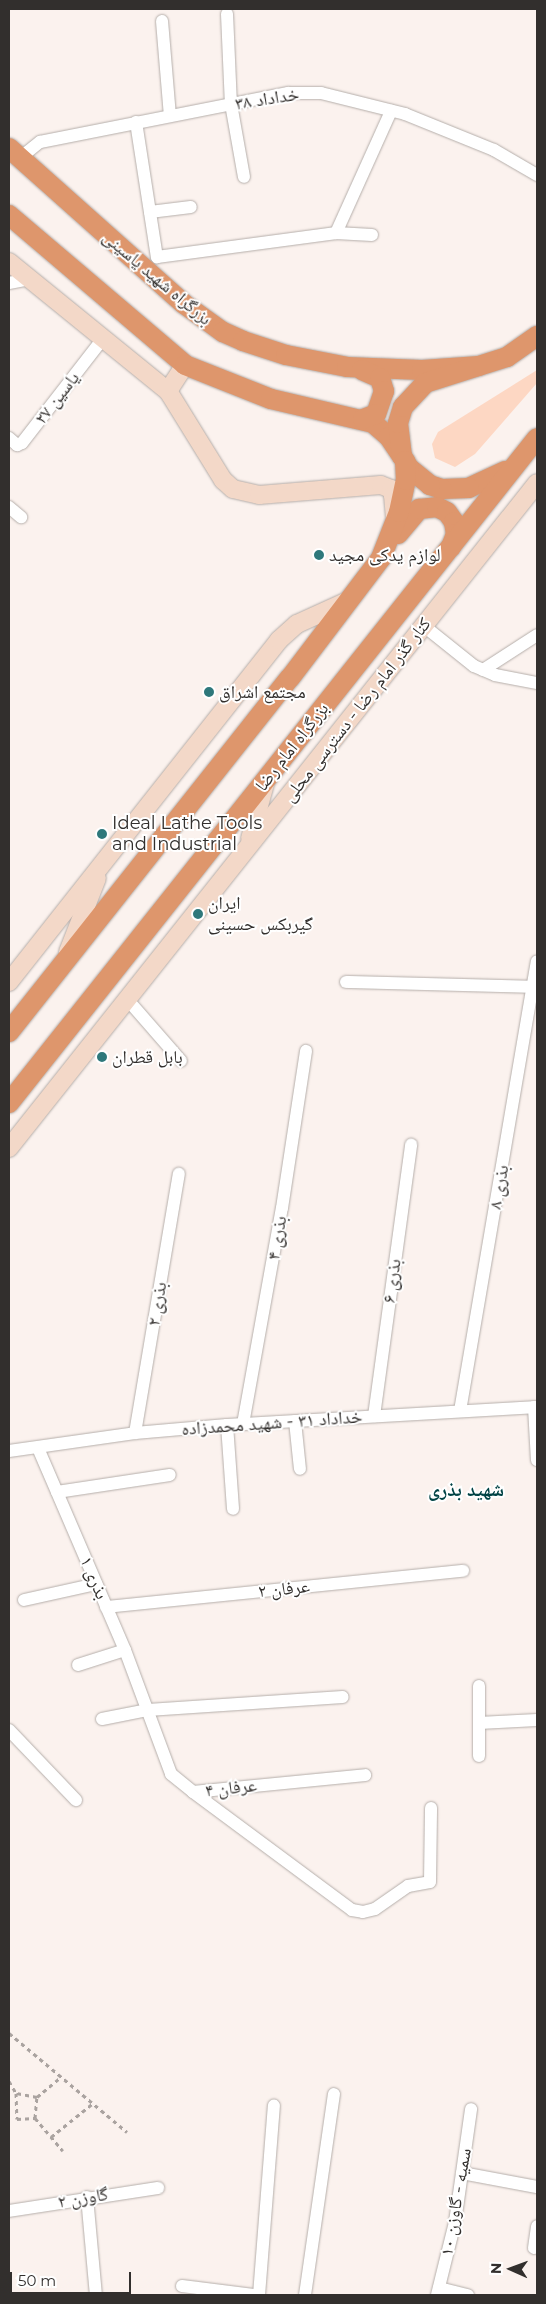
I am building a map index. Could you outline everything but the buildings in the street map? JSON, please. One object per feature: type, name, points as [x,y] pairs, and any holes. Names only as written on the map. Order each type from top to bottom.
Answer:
[{"type":"highway","name":"بزرگراه شهید یاسینی","points":[[14,153],[184,304],[223,332],[261,348],[347,367],[422,370],[479,366]]},
{"type":"highway","points":[[9,215],[185,365],[271,399],[363,419],[384,431],[418,477],[430,484],[456,490],[494,479],[520,459]]},
{"type":"highway","points":[[382,558],[396,525],[406,480],[398,423],[402,407],[412,393],[440,376],[506,357],[537,336]]},
{"type":"highway","points":[[347,367],[370,372],[382,383],[380,407],[373,416],[363,419]]},
{"type":"highway","name":"بزرگراه امام رضا","points":[[9,1103],[537,438]]},
{"type":"highway","points":[[9,1032],[350,600],[413,514],[425,507],[442,509],[451,516],[456,534],[451,546]]},
{"type":"main road","points":[[9,262],[102,340],[168,391],[223,480],[233,489],[259,495],[386,486],[395,504],[396,525]]},
{"type":"main road","points":[[168,391],[185,365]]},
{"type":"main road","name":"کنار گذر امام رضا - دسترسی محلی","points":[[9,1148],[537,483]]},
{"type":"main road","points":[[9,982],[288,630],[350,600]]},
{"type":"main road","points":[[248,847],[267,778]]},
{"type":"main road","points":[[64,963],[104,861]]},
{"type":"main road","points":[[9,1128],[39,1111]]},
{"type":"street","points":[[227,14],[231,104],[244,177]]},
{"type":"street","points":[[162,20],[170,116]]},
{"type":"street","name":"خداداد ۳۸","points":[[14,153],[40,142],[136,122],[288,93],[321,93],[391,111],[494,150],[537,175]]},
{"type":"street","points":[[336,233],[391,111]]},
{"type":"street","points":[[136,122],[157,257],[336,233],[372,235]]},
{"type":"street","points":[[150,212],[191,207]]},
{"type":"street","points":[[9,283],[30,279]]},
{"type":"street","name":"یاسین ۲۷","points":[[9,438],[17,445],[22,443],[102,340]]},
{"type":"street","points":[[9,507],[21,517]]},
{"type":"street","points":[[424,626],[474,666],[483,670],[537,683]]},
{"type":"street","points":[[483,670],[537,635]]},
{"type":"street","name":"بذری ۸","points":[[460,1411],[537,962]]},
{"type":"street","points":[[346,982],[533,987]]},
{"type":"street","points":[[127,1000],[182,1061]]},
{"type":"street","name":"بذری ۴","points":[[242,1424],[282,1208],[306,1051]]},
{"type":"street","name":"بذری ۶","points":[[374,1416],[411,1145]]},
{"type":"street","name":"بذری ۲","points":[[136,1433],[179,1174]]},
{"type":"street","points":[[536,1407],[537,1460]]},
{"type":"street","name":"خداداد ۳۱ - شهید محمدزاده","points":[[9,1451],[136,1433],[227,1425],[536,1407]]},
{"type":"street","points":[[295,1421],[300,1470]]},
{"type":"street","points":[[227,1425],[233,1509]]},
{"type":"street","name":"بذری ۱","points":[[38,1448],[125,1650],[148,1710]]},
{"type":"street","points":[[57,1492],[170,1475]]},
{"type":"street","name":"عرفان ۲","points":[[106,1607],[462,1571]]},
{"type":"street","points":[[24,1600],[96,1584]]},
{"type":"street","points":[[78,1665],[125,1650]]},
{"type":"street","points":[[479,1686],[479,1756]]},
{"type":"street","points":[[102,1719],[148,1710],[343,1697]]},
{"type":"street","name":"عرفان ۴","points":[[148,1710],[171,1774],[194,1792],[365,1775]]},
{"type":"street","points":[[479,1723],[537,1720]]},
{"type":"street","points":[[9,1730],[76,1800]]},
{"type":"street","points":[[194,1792],[352,1910],[363,1912],[374,1909],[408,1886],[430,1882],[431,1808]]},
{"type":"street","points":[[305,2295],[334,2094]]},
{"type":"street","points":[[259,2295],[274,2106]]},
{"type":"street","name":"سمیه - گاوزن ۱۰","points":[[438,2292],[462,2173],[471,2109]]},
{"type":"street","points":[[462,2173],[537,2186]]},
{"type":"street","name":"گاوزن ۲","points":[[9,2211],[87,2197],[158,2188]]},
{"type":"street","points":[[87,2197],[96,2295]]},
{"type":"street","points":[[534,2248],[537,2226]]},
{"type":"street","points":[[182,2286],[253,2295]]},
{"type":"street","points":[[438,2292],[468,2295]]},
{"type":"path","points":[[9,2034],[127,2132]]},
{"type":"path","points":[[61,2077],[37,2097],[34,2118],[63,2151]]},
{"type":"path","points":[[9,2081],[16,2093],[17,2119],[34,2118]]},
{"type":"path","points":[[16,2093],[37,2097]]},
{"type":"path","points":[[51,2137],[92,2104]]},
{"type":"shaded area","points":[[537,370],[537,383],[475,454],[455,467],[435,458],[432,444],[438,432]]},
{"type":"place","name":"لوازم یدکی مجید","points":[[319,555]]},
{"type":"place","name":"مجتمع اشراق","points":[[209,692]]},
{"type":"place","name":"Ideal Lathe Tools and Industrial","points":[[102,834]]},
{"type":"place","name":"ایران گیربکس حسینی","points":[[198,914]]},
{"type":"place","name":"بابل قطران","points":[[102,1057]]},
{"type":"district","name":"شهید بذری","points":[[466,1490]]}]
